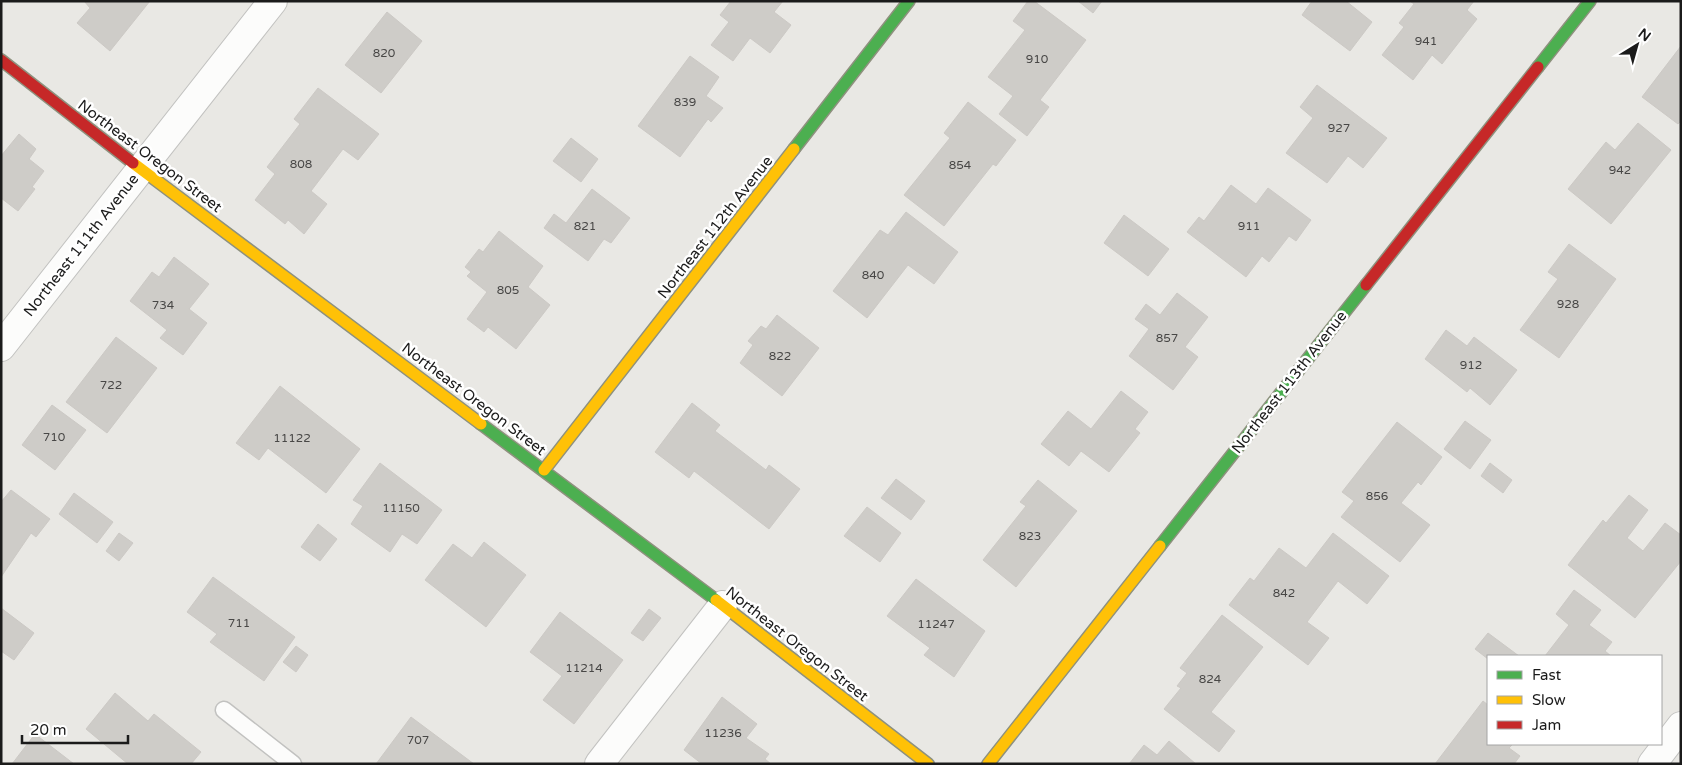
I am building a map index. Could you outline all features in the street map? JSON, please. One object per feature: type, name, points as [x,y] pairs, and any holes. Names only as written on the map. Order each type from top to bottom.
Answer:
[{"type":"street","name":"Northeast 111th Avenue","points":[[1,347],[272,1]]},
{"type":"street","name":"Northeast 112th Avenue","points":[[544,470],[909,1]]},
{"type":"street","name":"Northeast 113th Avenue","points":[[988,764],[1590,1]]},
{"type":"street","name":"Northeast Oregon Street","points":[[1,60],[141,170],[723,604],[928,764]]},
{"type":"street","points":[[599,764],[723,604]]},
{"type":"street","points":[[1652,764],[1681,726]]},
{"type":"lane","points":[[224,710],[294,764]]},
{"type":"building","points":[[84,1],[150,1],[110,51],[77,23],[90,8]]},
{"type":"building","points":[[731,1],[783,1],[774,12],[791,25],[770,53],[750,38],[733,61],[711,45],[729,22],[720,15]]},
{"type":"building","points":[[1028,1],[1034,1],[1086,40],[1040,100],[1049,107],[1027,136],[999,114],[1013,96],[988,77],[1025,30],[1013,21]]},
{"type":"building","points":[[1078,1],[1102,1],[1093,13]]},
{"type":"building","points":[[1312,1],[1346,1],[1372,22],[1350,51],[1302,15]]},
{"type":"building","points":[[1410,1],[1474,1],[1467,10],[1477,19],[1442,64],[1432,55],[1413,80],[1382,55],[1404,27],[1399,23],[1414,4]]},
{"type":"building","points":[[387,12],[422,41],[381,93],[345,65]]},
{"type":"building","points":[[1681,46],[1681,121],[1678,124],[1642,97]]},
{"type":"building","points":[[690,56],[719,77],[706,96],[723,108],[711,122],[708,119],[680,157],[638,126]]},
{"type":"building","points":[[1317,85],[1387,138],[1363,168],[1348,156],[1327,183],[1286,153],[1313,118],[1300,107]]},
{"type":"building","points":[[318,88],[379,134],[358,160],[343,149],[311,191],[327,204],[304,234],[288,220],[285,224],[255,200],[275,174],[267,167],[300,124],[294,119]]},
{"type":"building","points":[[968,102],[1016,140],[996,166],[993,164],[944,226],[904,195],[950,138],[944,133]]},
{"type":"building","points":[[1638,123],[1671,150],[1611,224],[1568,189],[1606,142],[1615,150]]},
{"type":"building","points":[[19,134],[36,149],[29,159],[44,171],[32,187],[35,189],[18,211],[1,198],[1,156]]},
{"type":"building","points":[[571,138],[598,159],[581,182],[553,161]]},
{"type":"building","points":[[1231,185],[1256,204],[1268,188],[1311,220],[1296,241],[1289,236],[1269,262],[1262,256],[1246,277],[1187,232],[1199,217],[1204,221]]},
{"type":"building","points":[[592,189],[630,218],[611,243],[604,239],[588,261],[544,228],[554,214],[566,223]]},
{"type":"building","points":[[906,212],[958,252],[934,284],[908,265],[867,318],[833,291],[880,230],[888,235]]},
{"type":"building","points":[[1124,215],[1169,249],[1148,276],[1104,243]]},
{"type":"building","points":[[499,231],[543,266],[528,287],[550,305],[516,349],[488,327],[484,332],[467,319],[487,292],[467,276],[471,272],[465,267],[479,249],[483,252]]},
{"type":"building","points":[[1569,244],[1616,279],[1559,358],[1520,330],[1558,279],[1548,272]]},
{"type":"building","points":[[174,257],[209,284],[189,309],[207,323],[183,355],[160,338],[167,330],[130,301],[152,272],[159,277]]},
{"type":"building","points":[[1177,293],[1208,317],[1185,347],[1198,357],[1173,390],[1129,356],[1149,329],[1135,319],[1146,304],[1160,315]]},
{"type":"building","points":[[777,315],[819,348],[782,396],[740,363],[753,345],[748,341],[761,326],[766,329]]},
{"type":"building","points":[[1446,330],[1467,346],[1474,337],[1517,370],[1490,405],[1470,388],[1467,392],[1425,359]]},
{"type":"building","points":[[116,337],[157,368],[107,433],[66,402]]},
{"type":"building","points":[[280,386],[360,449],[326,493],[268,448],[259,460],[236,443]]},
{"type":"building","points":[[1121,391],[1148,412],[1135,429],[1140,433],[1109,472],[1081,451],[1069,466],[1041,444],[1068,411],[1091,429]]},
{"type":"building","points":[[692,403],[720,425],[715,431],[766,470],[769,465],[800,489],[769,529],[694,471],[689,478],[655,452]]},
{"type":"building","points":[[52,405],[86,430],[55,470],[22,445]]},
{"type":"building","points":[[1465,421],[1491,440],[1470,469],[1444,449]]},
{"type":"building","points":[[1397,422],[1442,457],[1421,485],[1418,482],[1401,503],[1430,525],[1400,562],[1341,517],[1354,501],[1342,492]]},
{"type":"building","points":[[380,463],[442,510],[417,544],[402,534],[390,552],[351,524],[363,506],[353,500]]},
{"type":"building","points":[[1490,463],[1512,480],[1503,493],[1481,476]]},
{"type":"building","points":[[896,479],[925,501],[911,520],[881,498]]},
{"type":"building","points":[[1038,480],[1077,511],[1016,587],[983,560],[1026,506],[1020,502]]},
{"type":"building","points":[[11,490],[50,519],[36,537],[31,533],[1,577],[1,502]]},
{"type":"building","points":[[74,493],[113,522],[97,543],[59,514]]},
{"type":"building","points":[[1629,495],[1648,510],[1627,538],[1643,551],[1665,523],[1681,535],[1681,561],[1635,618],[1568,565],[1603,520],[1606,523]]},
{"type":"building","points":[[867,507],[901,533],[880,562],[844,536]]},
{"type":"building","points":[[318,524],[337,539],[320,561],[301,547]]},
{"type":"building","points":[[119,533],[133,543],[119,561],[106,551]]},
{"type":"building","points":[[1333,533],[1389,576],[1367,604],[1338,581],[1307,622],[1329,638],[1308,665],[1229,605],[1250,578],[1254,581],[1279,548],[1306,568]]},
{"type":"building","points":[[484,542],[526,575],[486,627],[425,580],[453,544],[472,558]]},
{"type":"building","points":[[213,577],[295,637],[264,681],[210,642],[217,634],[187,612]]},
{"type":"building","points":[[916,579],[985,631],[954,677],[924,655],[930,648],[887,616]]},
{"type":"building","points":[[1574,590],[1601,610],[1589,625],[1612,642],[1605,651],[1610,655],[1546,655],[1569,625],[1556,614]]},
{"type":"building","points":[[1,608],[34,633],[14,660],[1,651]]},
{"type":"building","points":[[649,609],[661,618],[643,641],[631,633]]},
{"type":"building","points":[[560,612],[623,660],[574,724],[543,700],[562,676],[530,652]]},
{"type":"building","points":[[1222,615],[1263,647],[1211,712],[1235,731],[1219,752],[1164,709],[1181,688],[1177,686],[1187,673],[1180,668]]},
{"type":"building","points":[[1488,633],[1518,655],[1487,655],[1487,658],[1475,649]]},
{"type":"building","points":[[296,646],[308,655],[296,672],[283,662]]},
{"type":"building","points":[[115,693],[148,721],[154,714],[201,752],[191,764],[153,764],[151,762],[149,764],[128,764],[86,729]]},
{"type":"building","points":[[722,697],[757,724],[746,738],[769,754],[765,759],[771,764],[702,764],[684,750]]},
{"type":"building","points":[[1483,701],[1487,704],[1487,745],[1512,745],[1509,748],[1520,756],[1514,764],[1435,764]]},
{"type":"building","points":[[411,717],[474,764],[376,764]]},
{"type":"building","points":[[35,734],[74,764],[12,764]]},
{"type":"building","points":[[1169,741],[1196,764],[1129,764],[1144,745],[1157,755]]},
{"type":"traffic: fast","points":[[794,149],[909,1]]},
{"type":"traffic: fast","points":[[1538,67],[1590,1]]},
{"type":"traffic: fast","points":[[1160,546],[1366,285]]},
{"type":"traffic: fast","points":[[481,424],[716,600]]},
{"type":"traffic: slow","points":[[544,470],[794,149]]},
{"type":"traffic: slow","points":[[133,163],[481,424]]},
{"type":"traffic: slow","points":[[988,764],[1160,546]]},
{"type":"traffic: slow","points":[[716,600],[928,764]]},
{"type":"traffic: jam","points":[[1,60],[133,163]]},
{"type":"traffic: jam","points":[[1366,285],[1538,67]]}]
